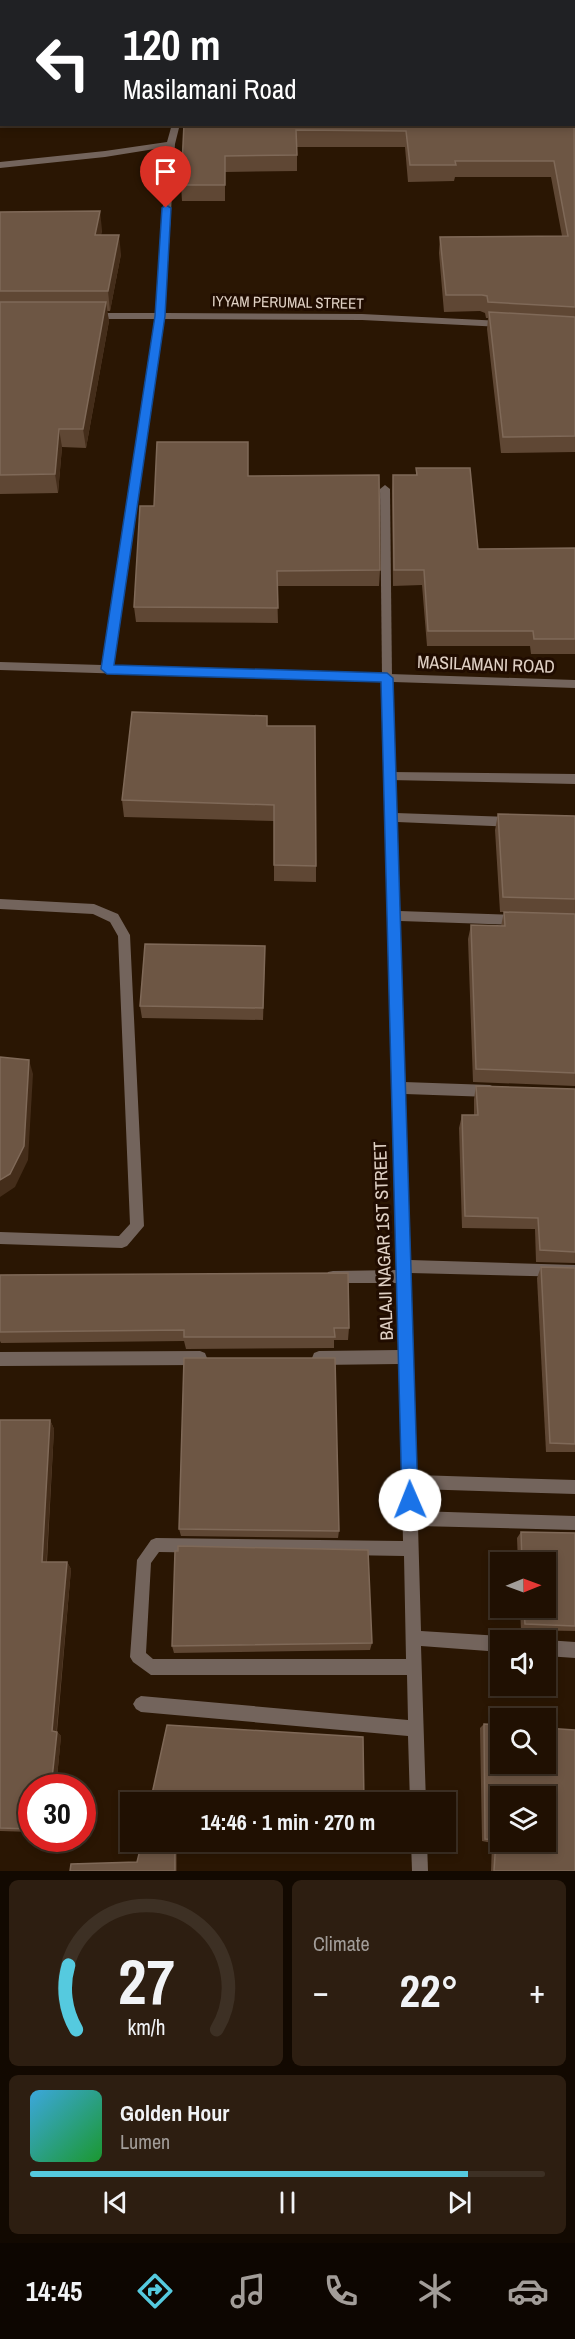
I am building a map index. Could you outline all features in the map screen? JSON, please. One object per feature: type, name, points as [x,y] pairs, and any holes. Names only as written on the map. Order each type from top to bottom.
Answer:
[{"type":"street","points":[[107,669],[160,316],[171,144],[176,126]]},
{"type":"street","points":[[0,165],[105,154],[171,144]]},
{"type":"street","name":"IYYAM PERUMAL STREET","points":[[80,316],[362,317],[516,325]]},
{"type":"street","name":"BALAJI NAGAR 1ST STREET","points":[[385,489],[387,678],[418,1792]]},
{"type":"street","name":"MASILAMANI ROAD","points":[[0,666],[575,684]]},
{"type":"street","points":[[390,776],[575,779]]},
{"type":"street","points":[[391,817],[529,822]]},
{"type":"street","points":[[0,904],[94,909],[114,918],[124,935],[137,1226],[122,1242],[0,1238]]},
{"type":"street","points":[[393,916],[527,920]]},
{"type":"street","points":[[399,1088],[504,1092]]},
{"type":"street","points":[[319,1277],[404,1271],[575,1271]]},
{"type":"street","points":[[306,1358],[406,1357]]},
{"type":"street","points":[[0,1359],[212,1358]]},
{"type":"street","points":[[410,1482],[575,1487]]},
{"type":"street","points":[[410,1518],[575,1523]]},
{"type":"street","points":[[411,1549],[156,1545],[144,1560],[138,1657],[151,1667],[414,1667]]},
{"type":"street","points":[[414,1638],[490,1643]]},
{"type":"street","points":[[556,1648],[575,1650]]},
{"type":"street","points":[[141,1704],[416,1729]]},
{"type":"street","points":[[419,1852],[420,1871]]},
{"type":"building","points":[[184,126],[574,126],[575,307],[488,302],[487,296],[482,295],[446,295],[440,237],[568,236],[554,161],[455,161],[456,165],[410,165],[406,131],[296,130],[297,155],[225,156],[225,185],[181,185]]},
{"type":"building","points":[[100,211],[95,235],[119,235],[108,291],[0,291],[0,212]]},
{"type":"building","points":[[0,302],[106,302],[83,429],[59,429],[55,474],[0,475]]},
{"type":"building","points":[[489,312],[575,317],[575,436],[503,437]]},
{"type":"building","points":[[157,442],[248,442],[248,476],[379,475],[380,570],[277,571],[278,608],[134,607],[140,506],[154,506]]},
{"type":"building","points":[[416,468],[470,468],[478,549],[575,548],[575,639],[534,639],[533,631],[428,631],[424,570],[394,570],[393,475],[417,475]]},
{"type":"building","points":[[132,712],[267,716],[267,726],[315,726],[316,866],[274,865],[274,805],[122,800]]},
{"type":"building","points":[[498,814],[575,816],[575,899],[503,897]]},
{"type":"building","points":[[504,912],[575,914],[575,1073],[476,1069],[471,925],[505,926]]},
{"type":"building","points":[[145,944],[265,946],[263,1008],[140,1006]]},
{"type":"building","points":[[0,1057],[29,1060],[24,1146],[10,1174],[0,1180]]},
{"type":"building","points":[[476,1086],[575,1089],[575,1252],[540,1250],[538,1218],[465,1216],[462,1115],[478,1115]]},
{"type":"building","points":[[541,1267],[575,1268],[575,1444],[550,1443]]},
{"type":"building","points":[[348,1273],[349,1328],[334,1328],[335,1337],[184,1337],[184,1330],[0,1332],[0,1275]]},
{"type":"building","points":[[184,1358],[335,1358],[339,1531],[179,1529]]},
{"type":"building","points":[[0,1420],[50,1420],[42,1562],[67,1562],[52,1731],[57,1732],[52,1774],[18,1774],[18,1829],[0,1828]]},
{"type":"building","points":[[521,1532],[575,1533],[575,1626],[525,1624],[525,1618],[556,1618],[556,1552],[522,1552]]},
{"type":"building","points":[[178,1546],[368,1550],[372,1643],[172,1646],[175,1551],[178,1551]]},
{"type":"building","points":[[484,1724],[490,1724],[490,1774],[556,1774],[556,1729],[575,1730],[575,1871],[494,1871],[495,1852],[556,1852],[556,1786],[490,1786],[490,1839],[485,1839]]},
{"type":"building","points":[[167,1725],[363,1737],[364,1792],[152,1792]]},
{"type":"building","points":[[140,1852],[175,1852],[175,1871],[70,1871],[71,1864],[137,1862]]},
{"type":"route","points":[[166,208],[160,316],[107,669],[387,678],[410,1500]]}]
